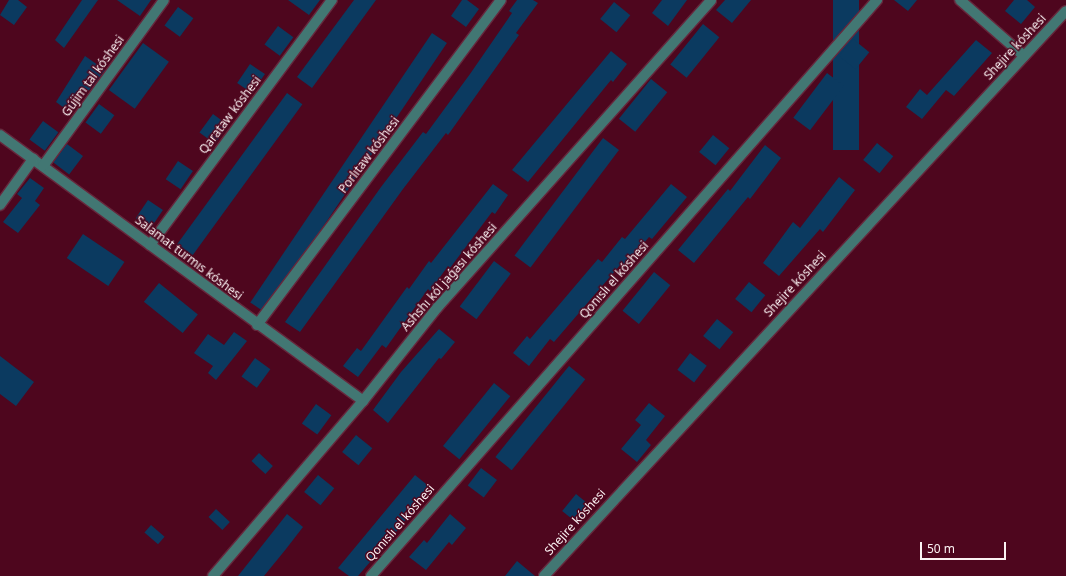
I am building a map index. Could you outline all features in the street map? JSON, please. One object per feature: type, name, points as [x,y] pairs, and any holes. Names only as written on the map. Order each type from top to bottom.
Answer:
[{"type":"street","name":"Gújim tal kóshesi","points":[[43,166],[164,0]]},
{"type":"street","name":"Qarataw kóshesi","points":[[150,245],[332,0]]},
{"type":"street","name":"Porlıtaw kóshesi","points":[[256,325],[501,0]]},
{"type":"street","name":"Ashshı kól jaǵası kóshesi","points":[[213,576],[363,402],[437,308],[711,0]]},
{"type":"street","name":"Qonıslı el kóshesi","points":[[370,576],[877,0]]},
{"type":"street","points":[[960,0],[1024,56]]},
{"type":"street","name":"Shejire kóshesi","points":[[544,576],[1066,11]]},
{"type":"street","name":"Salamat turmıs kóshesi","points":[[0,135],[256,325],[363,402]]},
{"type":"street","points":[[0,205],[33,159]]},
{"type":"building","points":[[9,0],[18,0],[27,7],[14,25],[0,15]]},
{"type":"building","points":[[82,0],[98,0],[64,48],[55,40]]},
{"type":"building","points":[[117,0],[151,0],[140,16]]},
{"type":"building","points":[[288,0],[320,0],[309,15]]},
{"type":"building","points":[[354,0],[376,0],[312,88],[297,77]]},
{"type":"building","points":[[462,0],[467,0],[479,9],[466,27],[451,16]]},
{"type":"building","points":[[517,0],[533,0],[538,3],[516,33],[519,35],[448,135],[446,133],[403,189],[300,332],[285,322],[381,187],[423,132],[426,134],[470,74],[512,13],[509,11]]},
{"type":"building","points":[[662,0],[687,0],[668,26],[652,13]]},
{"type":"building","points":[[725,0],[751,0],[732,23],[716,10]]},
{"type":"building","points":[[833,0],[859,0],[859,150],[833,150]]},
{"type":"building","points":[[894,0],[917,0],[908,11]]},
{"type":"building","points":[[1014,0],[1027,0],[1035,7],[1021,24],[1005,11]]},
{"type":"building","points":[[614,2],[630,15],[616,32],[600,19]]},
{"type":"building","points":[[178,7],[193,18],[180,37],[164,26]]},
{"type":"building","points":[[703,24],[719,37],[687,78],[670,64]]},
{"type":"building","points":[[278,26],[293,37],[280,56],[264,45]]},
{"type":"building","points":[[432,33],[447,43],[265,313],[250,302]]},
{"type":"building","points":[[853,39],[869,52],[855,69],[839,56]]},
{"type":"building","points":[[976,40],[992,53],[954,96],[946,90],[922,119],[906,107],[920,89],[927,95]]},
{"type":"building","points":[[143,43],[169,62],[135,109],[109,90]]},
{"type":"building","points":[[611,51],[627,64],[613,82],[611,80],[528,182],[512,170]]},
{"type":"building","points":[[85,56],[105,70],[71,113],[56,102]]},
{"type":"building","points":[[250,64],[265,74],[252,93],[237,83]]},
{"type":"building","points":[[827,73],[844,86],[810,130],[793,118]]},
{"type":"building","points":[[651,79],[667,92],[635,132],[619,119]]},
{"type":"building","points":[[287,93],[302,104],[192,255],[177,244]]},
{"type":"building","points":[[99,104],[114,115],[101,134],[85,123]]},
{"type":"building","points":[[213,114],[228,125],[215,144],[199,133]]},
{"type":"building","points":[[43,121],[58,132],[45,151],[29,140]]},
{"type":"building","points":[[713,135],[729,148],[715,165],[699,152]]},
{"type":"building","points":[[603,138],[619,150],[531,267],[515,255]]},
{"type":"building","points":[[877,143],[893,156],[879,173],[863,160]]},
{"type":"building","points":[[67,144],[83,156],[69,174],[53,162]]},
{"type":"building","points":[[765,145],[781,158],[750,199],[748,197],[694,263],[678,250],[728,189],[730,191]]},
{"type":"building","points":[[178,161],[193,171],[181,189],[166,179]]},
{"type":"building","points":[[839,177],[855,190],[823,232],[820,229],[779,276],[763,263],[793,222],[800,228]]},
{"type":"building","points":[[30,178],[44,188],[35,201],[40,205],[18,233],[3,222],[22,198],[17,194]]},
{"type":"building","points":[[493,184],[508,195],[495,214],[492,212],[450,268],[448,266],[430,291],[428,289],[386,348],[382,345],[358,377],[343,366],[357,348],[361,351],[407,287],[409,289],[429,261],[431,263]]},
{"type":"building","points":[[671,184],[687,197],[652,239],[649,237],[624,267],[621,264],[554,342],[550,339],[529,366],[513,353],[527,336],[530,339],[598,259],[602,262],[622,237],[625,239]]},
{"type":"building","points":[[148,200],[163,210],[151,228],[136,218]]},
{"type":"building","points":[[83,234],[124,262],[108,286],[67,258]]},
{"type":"building","points":[[494,261],[511,274],[476,319],[460,307]]},
{"type":"building","points":[[654,272],[670,285],[639,324],[623,311]]},
{"type":"building","points":[[749,282],[765,295],[751,312],[735,299]]},
{"type":"building","points":[[159,283],[198,314],[183,333],[144,302]]},
{"type":"building","points":[[717,319],[733,332],[719,349],[703,336]]},
{"type":"building","points":[[439,329],[455,342],[441,359],[439,358],[388,423],[373,410],[401,372]]},
{"type":"building","points":[[234,332],[247,341],[216,380],[208,373],[213,366],[194,353],[208,334],[224,345]]},
{"type":"building","points":[[690,353],[707,366],[694,382],[677,370]]},
{"type":"building","points":[[0,356],[34,382],[16,406],[0,394]]},
{"type":"building","points":[[255,358],[270,369],[257,388],[241,377]]},
{"type":"building","points":[[569,366],[585,379],[512,470],[495,457]]},
{"type":"building","points":[[494,383],[510,396],[459,459],[443,446]]},
{"type":"building","points":[[649,403],[665,416],[646,440],[651,445],[637,462],[621,449],[641,425],[635,420]]},
{"type":"building","points":[[316,404],[331,415],[317,435],[302,423]]},
{"type":"building","points":[[356,435],[372,448],[358,465],[342,452]]},
{"type":"building","points":[[259,453],[273,466],[265,474],[251,461]]},
{"type":"building","points":[[481,468],[497,480],[484,498],[468,486]]},
{"type":"building","points":[[318,475],[334,488],[320,505],[304,492]]},
{"type":"building","points":[[415,475],[431,488],[377,556],[376,555],[358,576],[349,576],[338,568]]},
{"type":"building","points":[[576,494],[592,507],[578,524],[562,511]]},
{"type":"building","points":[[216,509],[230,522],[222,530],[208,517]]},
{"type":"building","points":[[287,514],[303,527],[286,549],[264,576],[238,576]]},
{"type":"building","points":[[450,514],[466,528],[452,545],[449,542],[426,570],[409,557],[424,540],[427,543]]},
{"type":"building","points":[[151,525],[165,537],[158,544],[144,533]]},
{"type":"building","points":[[517,561],[535,576],[505,576]]}]
